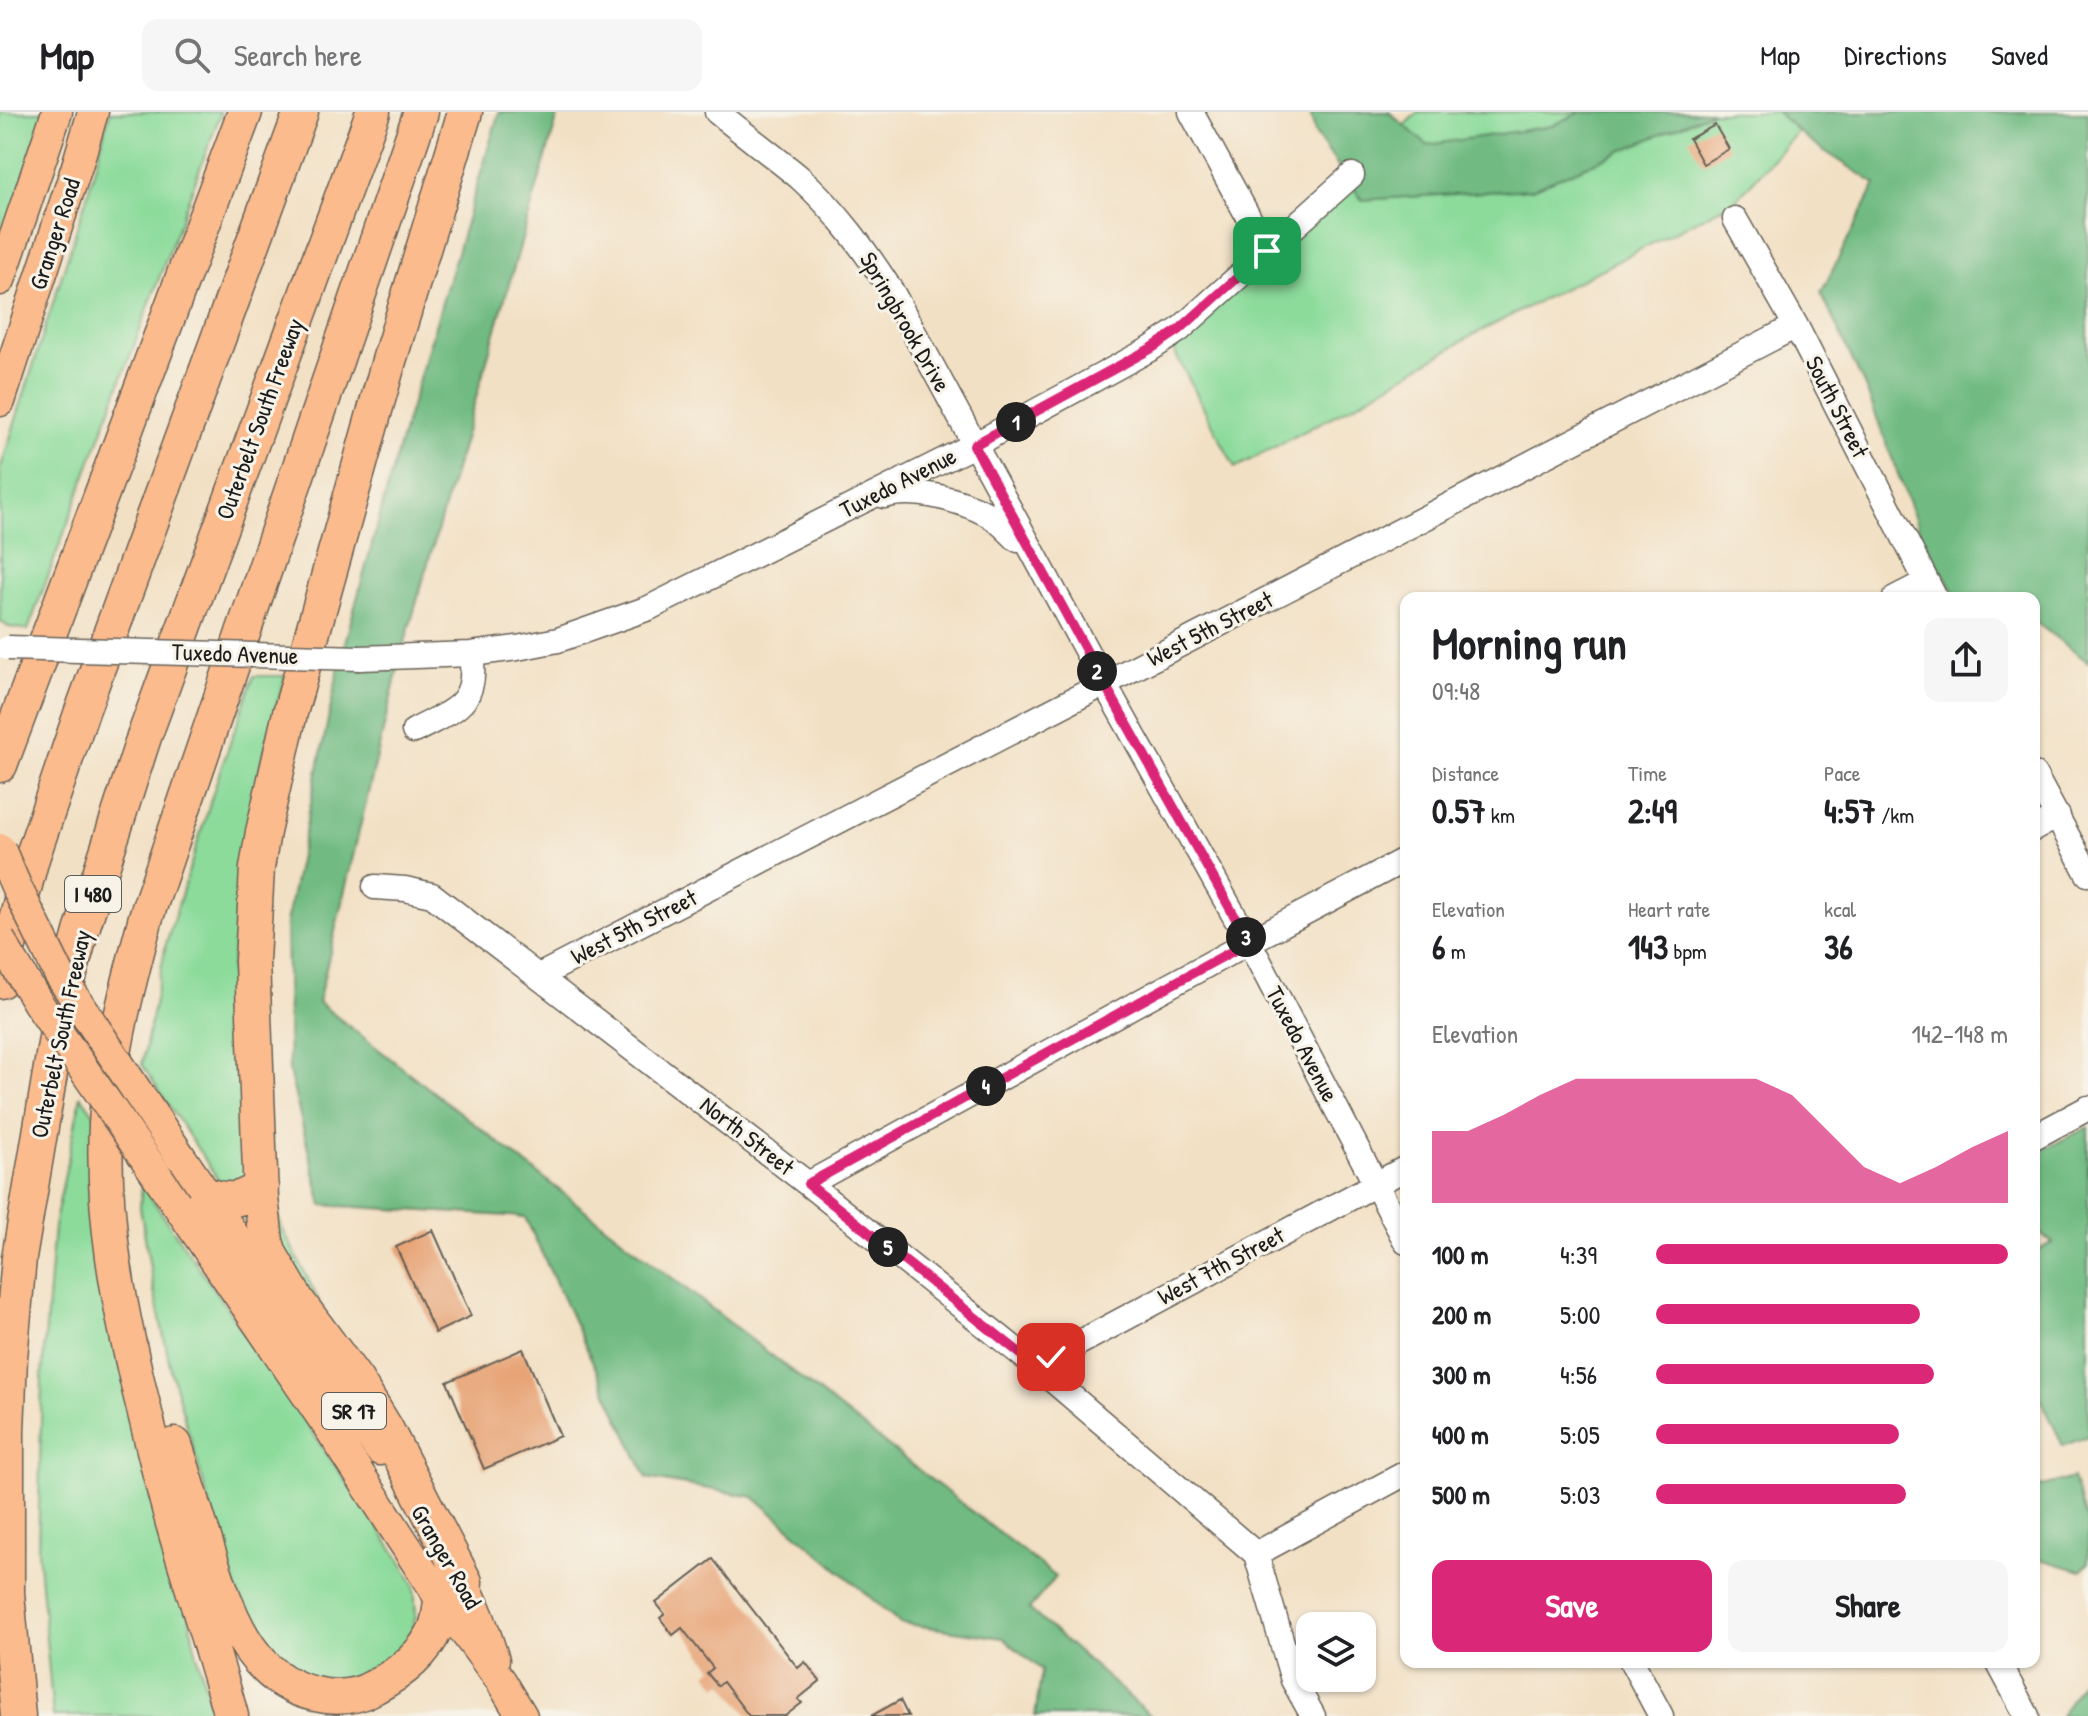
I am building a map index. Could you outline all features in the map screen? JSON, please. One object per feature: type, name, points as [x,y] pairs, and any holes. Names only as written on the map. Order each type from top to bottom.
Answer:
[{"type":"highway","points":[[0,765],[245,112]]},
{"type":"highway","points":[[0,981],[32,858],[81,714],[301,112]]},
{"type":"highway","name":"Outerbelt South Freeway","points":[[18,1716],[7,1593],[10,1358],[19,1258],[61,1008],[81,932],[144,737],[373,112]]},
{"type":"highway","points":[[231,1716],[175,1530],[122,1318],[106,1191],[109,1084],[126,996],[146,917],[421,112]]},
{"type":"highway","points":[[133,1363],[170,1430],[225,1604],[250,1650],[265,1668],[306,1692],[346,1697],[370,1690],[412,1661],[437,1627],[453,1591],[386,1429],[356,1380],[298,1302],[266,1241],[252,961],[257,868],[290,713],[423,246],[465,112]]},
{"type":"highway","points":[[191,1199],[232,1201],[248,1196],[261,1187]]},
{"type":"main road","name":"Granger Road","points":[[0,280],[57,112]]},
{"type":"main road","name":"Granger Road","points":[[0,401],[93,112]]},
{"type":"main road","name":"Granger Road","points":[[0,849],[59,974],[180,1156],[191,1199]]},
{"type":"main road","name":"Granger Road","points":[[0,940],[38,1003],[191,1199],[332,1432],[453,1591],[481,1617],[501,1681],[522,1716]]},
{"type":"street","name":"Springbrook Drive","points":[[717,112],[800,179],[864,248],[892,292],[974,445]]},
{"type":"street","points":[[1191,112],[1267,251]]},
{"type":"street","points":[[974,445],[1152,348],[1179,330],[1352,175]]},
{"type":"street","name":"South Street","points":[[1735,219],[1796,326],[1931,590]]},
{"type":"street","name":"West 5th Street","points":[[539,976],[1796,326]]},
{"type":"street","name":"Tuxedo Avenue","points":[[4,648],[360,658],[471,654],[558,640],[649,608],[974,445],[1249,942],[1400,1231]]},
{"type":"street","points":[[859,503],[892,493],[924,494],[961,503],[991,516],[1019,540],[1037,562]]},
{"type":"street","points":[[414,731],[464,702],[472,687],[471,654]]},
{"type":"street","points":[[2040,784],[2088,874]]},
{"type":"street","points":[[2040,826],[2058,816]]},
{"type":"street","points":[[808,1184],[1400,862]]},
{"type":"street","name":"North Street","points":[[375,887],[432,895],[539,976],[808,1184],[1036,1366],[1256,1554]]},
{"type":"street","points":[[2040,1134],[2088,1108]]},
{"type":"street","name":"West 7th Street","points":[[1036,1366],[1400,1171]]},
{"type":"street","points":[[1313,1716],[1293,1680],[1256,1554],[1400,1476]]},
{"type":"street","points":[[1635,1668],[1661,1716]]},
{"type":"street","points":[[2001,1668],[2027,1716]]},
{"type":"green space","points":[[0,112],[57,112],[0,280]]},
{"type":"green space","points":[[110,112],[221,112],[28,630],[9,627],[0,621],[0,470],[88,193]]},
{"type":"green space","points":[[499,112],[559,112],[401,656],[318,1002],[1056,1577],[1029,1609],[1151,1716],[1035,1716],[1042,1670],[1003,1638],[900,1623],[754,1497],[647,1478],[525,1217],[322,1205],[289,1071],[286,923],[341,657],[399,446]]},
{"type":"green space","points":[[1310,112],[1389,112],[1427,145],[1552,126],[1580,112],[1713,112],[1532,189],[1362,200],[1315,133]]},
{"type":"green space","points":[[1418,112],[1815,112],[1735,201],[1475,334],[1356,404],[1235,468],[1172,347]]},
{"type":"green space","points":[[1776,112],[2088,112],[2088,662],[2040,626],[2040,592],[1954,592],[1922,538],[1866,389],[1821,293],[1876,184],[1812,143]]},
{"type":"green space","points":[[254,676],[285,676],[261,762],[231,968],[239,1074],[282,1228],[347,1356],[338,1360],[142,1065],[166,944],[219,774]]},
{"type":"green space","points":[[81,1096],[98,1120],[194,1643],[213,1716],[53,1716],[38,1551],[42,1376],[54,1227]]},
{"type":"green space","points":[[2088,1127],[2088,1436],[2063,1446],[2040,1397],[2040,1248],[2053,1243],[2040,1233],[2040,1151]]},
{"type":"green space","points":[[142,1185],[401,1561],[414,1585],[416,1616],[405,1649],[367,1677],[329,1685],[278,1663],[249,1627],[172,1375],[140,1207]]},
{"type":"green space","points":[[2073,1478],[2088,1523],[2088,1563],[2081,1571],[2040,1559],[2040,1486]]},
{"type":"green space","points":[[2088,1670],[2088,1716],[2061,1716]]},
{"type":"building","points":[[1715,125],[1729,149],[1703,164],[1689,139]]},
{"type":"building","points":[[433,1230],[471,1316],[435,1333],[396,1247]]},
{"type":"building","points":[[523,1349],[560,1436],[484,1469],[447,1382]]},
{"type":"building","points":[[713,1559],[798,1668],[805,1662],[820,1681],[798,1699],[802,1703],[785,1716],[749,1716],[723,1682],[718,1686],[707,1673],[713,1668],[682,1628],[673,1635],[660,1618],[665,1614],[656,1603]]},
{"type":"building","points":[[900,1700],[908,1716],[871,1716]]},
{"type":"route","points":[[1051,1357],[1036,1366],[808,1184],[1249,942],[974,445],[1152,348],[1179,330],[1267,251]]}]
